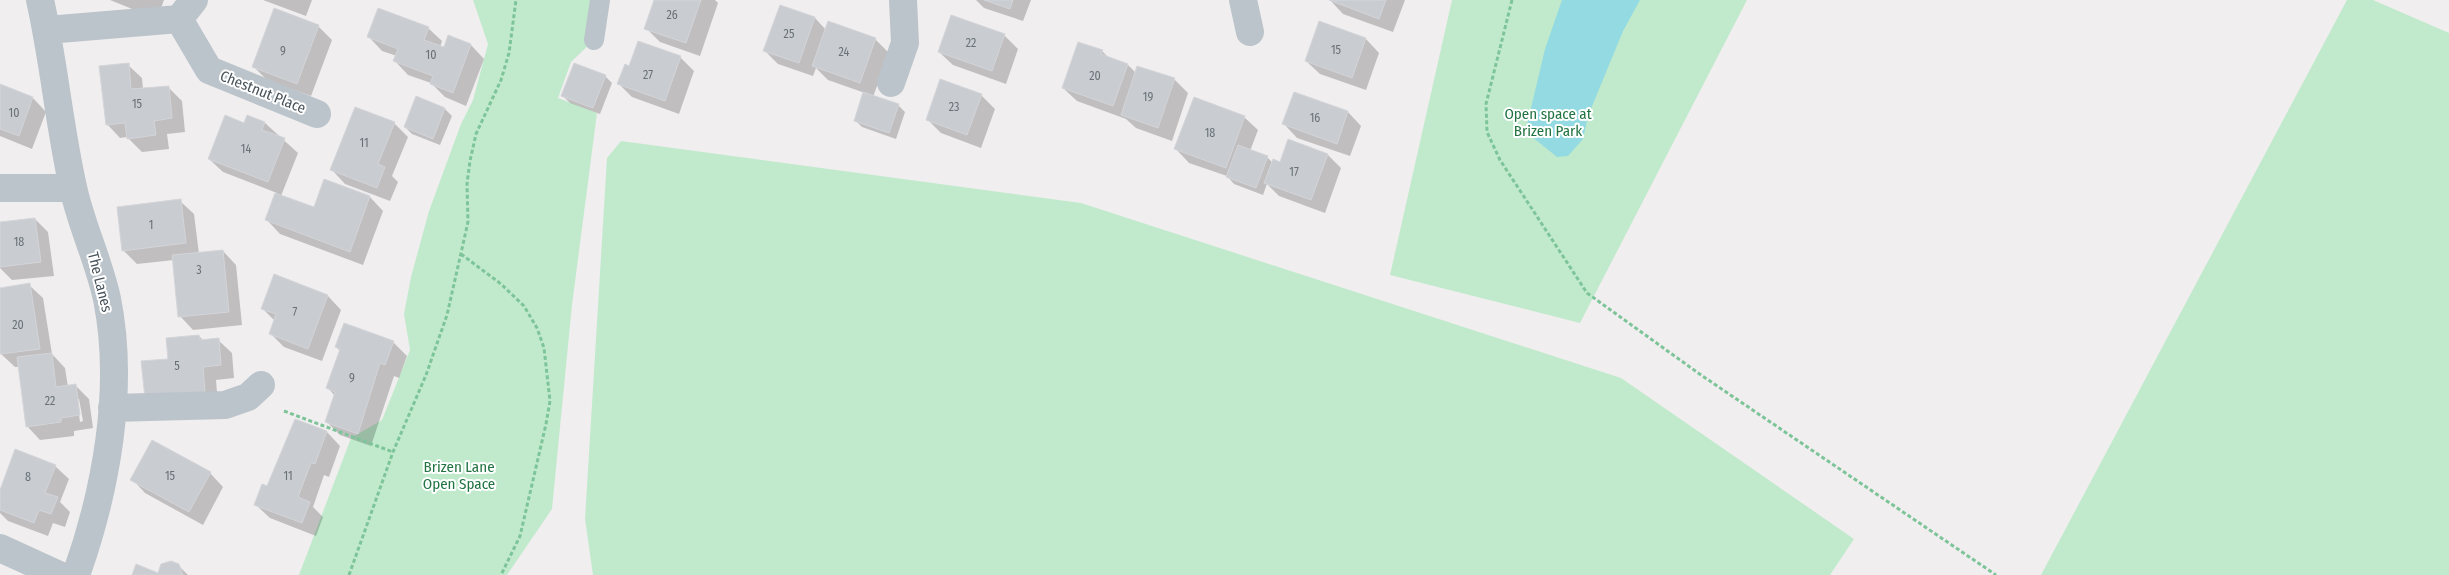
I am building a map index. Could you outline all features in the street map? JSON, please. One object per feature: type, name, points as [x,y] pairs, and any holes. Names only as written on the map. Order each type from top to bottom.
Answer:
[{"type":"street","name":"The Lanes","points":[[40,0],[47,30],[73,188],[107,300],[113,354],[112,408],[108,452],[89,540],[76,575]]},
{"type":"street","points":[[891,83],[905,43],[903,0]]},
{"type":"street","points":[[1243,0],[1250,32]]},
{"type":"street","name":"Chestnut Place","points":[[47,30],[187,10],[209,70],[317,114]]},
{"type":"street","points":[[0,188],[73,188]]},
{"type":"street","points":[[112,408],[225,405],[254,391]]},
{"type":"street","points":[[0,548],[59,575]]},
{"type":"lane","points":[[594,40],[600,0]]},
{"type":"path","points":[[349,575],[393,452],[426,375],[447,315],[468,222],[467,184],[470,161],[476,134],[501,80],[509,53],[516,0]]},
{"type":"path","points":[[1512,0],[1486,104],[1487,132],[1500,160],[1587,293],[1701,375],[1996,575]]},
{"type":"path","points":[[461,254],[501,284],[524,306],[537,328],[544,348],[550,401],[546,424],[520,536],[501,575]]},
{"type":"path","points":[[254,391],[393,452]]},
{"type":"green space","name":"Brizen Lane Open Space","points":[[473,0],[600,0],[594,40],[571,62],[558,98],[597,113],[572,305],[552,509],[507,575],[299,575],[351,438],[382,420],[410,350],[404,314],[411,277],[429,211],[461,124],[473,100],[488,44]]},
{"type":"green space","name":"Open space at Brizen Park","points":[[1452,0],[1747,0],[1580,323],[1390,275]]},
{"type":"green space","points":[[2347,0],[2373,0],[2449,33],[2449,575],[2041,575]]},
{"type":"green space","points":[[621,141],[1081,203],[1621,378],[1854,539],[1830,575],[593,575],[585,519],[607,158]]},
{"type":"water","points":[[1562,0],[1640,0],[1623,31],[1588,116],[1583,139],[1568,156],[1557,157],[1531,136],[1527,125],[1545,49]]},
{"type":"building","points":[[654,0],[701,0],[686,43],[644,29]]},
{"type":"building","points":[[984,0],[1013,0],[1010,9]]},
{"type":"building","points":[[1329,0],[1386,0],[1379,19]]},
{"type":"building","points":[[780,5],[815,17],[799,63],[763,51]]},
{"type":"building","points":[[274,8],[319,25],[297,84],[252,67]]},
{"type":"building","points":[[378,8],[429,27],[424,40],[444,47],[448,35],[471,44],[453,93],[430,84],[433,76],[393,61],[398,49],[367,37]]},
{"type":"building","points":[[951,15],[1005,34],[992,71],[938,52]]},
{"type":"building","points":[[828,21],[876,38],[860,83],[812,66]]},
{"type":"building","points":[[1319,21],[1366,38],[1352,78],[1305,61]]},
{"type":"building","points":[[638,41],[681,56],[665,101],[617,84],[625,64],[629,66]]},
{"type":"building","points":[[1078,42],[1103,50],[1101,54],[1128,64],[1113,106],[1062,88]]},
{"type":"building","points":[[129,63],[131,89],[169,86],[172,118],[154,121],[156,135],[127,139],[125,123],[106,125],[99,66]]},
{"type":"building","points":[[574,63],[606,75],[593,108],[561,96]]},
{"type":"building","points":[[1137,66],[1175,78],[1158,128],[1121,115]]},
{"type":"building","points":[[940,79],[982,94],[967,135],[926,120]]},
{"type":"building","points":[[0,84],[33,97],[19,136],[0,129]]},
{"type":"building","points":[[863,92],[899,104],[889,133],[854,121]]},
{"type":"building","points":[[1294,92],[1348,111],[1337,144],[1282,124]]},
{"type":"building","points":[[416,96],[445,108],[433,139],[404,127]]},
{"type":"building","points":[[1194,97],[1245,116],[1226,168],[1174,149]]},
{"type":"building","points":[[355,107],[395,122],[378,164],[385,167],[377,188],[330,170]]},
{"type":"building","points":[[225,115],[244,123],[247,115],[265,122],[262,130],[285,138],[268,182],[208,159]]},
{"type":"building","points":[[1288,139],[1328,154],[1311,200],[1264,183],[1273,159],[1280,162]]},
{"type":"building","points":[[1238,145],[1268,156],[1256,188],[1226,177]]},
{"type":"building","points":[[324,179],[370,196],[350,252],[265,220],[275,193],[314,207]]},
{"type":"building","points":[[181,199],[186,243],[122,251],[117,207]]},
{"type":"building","points":[[35,218],[41,262],[0,267],[0,222]]},
{"type":"building","points":[[223,250],[229,312],[178,317],[172,255]]},
{"type":"building","points":[[274,274],[328,295],[308,349],[269,334],[276,314],[261,309]]},
{"type":"building","points":[[30,283],[40,349],[0,354],[0,288]]},
{"type":"building","points":[[344,323],[394,341],[385,365],[380,363],[358,434],[325,422],[335,392],[326,388],[340,349],[335,347]]},
{"type":"building","points":[[199,335],[200,340],[219,338],[221,365],[203,367],[205,392],[145,398],[141,361],[168,359],[166,338]]},
{"type":"building","points":[[52,353],[56,387],[76,384],[80,415],[61,418],[61,422],[26,427],[17,357]]},
{"type":"building","points":[[295,419],[327,431],[315,464],[311,463],[298,497],[310,502],[302,523],[254,505],[262,484],[267,486]]},
{"type":"building","points":[[152,440],[211,472],[189,512],[130,480]]},
{"type":"building","points":[[15,449],[56,465],[45,493],[58,497],[51,514],[39,510],[34,523],[0,510],[0,490]]},
{"type":"building","points":[[171,561],[179,564],[183,575],[132,575],[136,564],[158,573],[161,564]]}]
